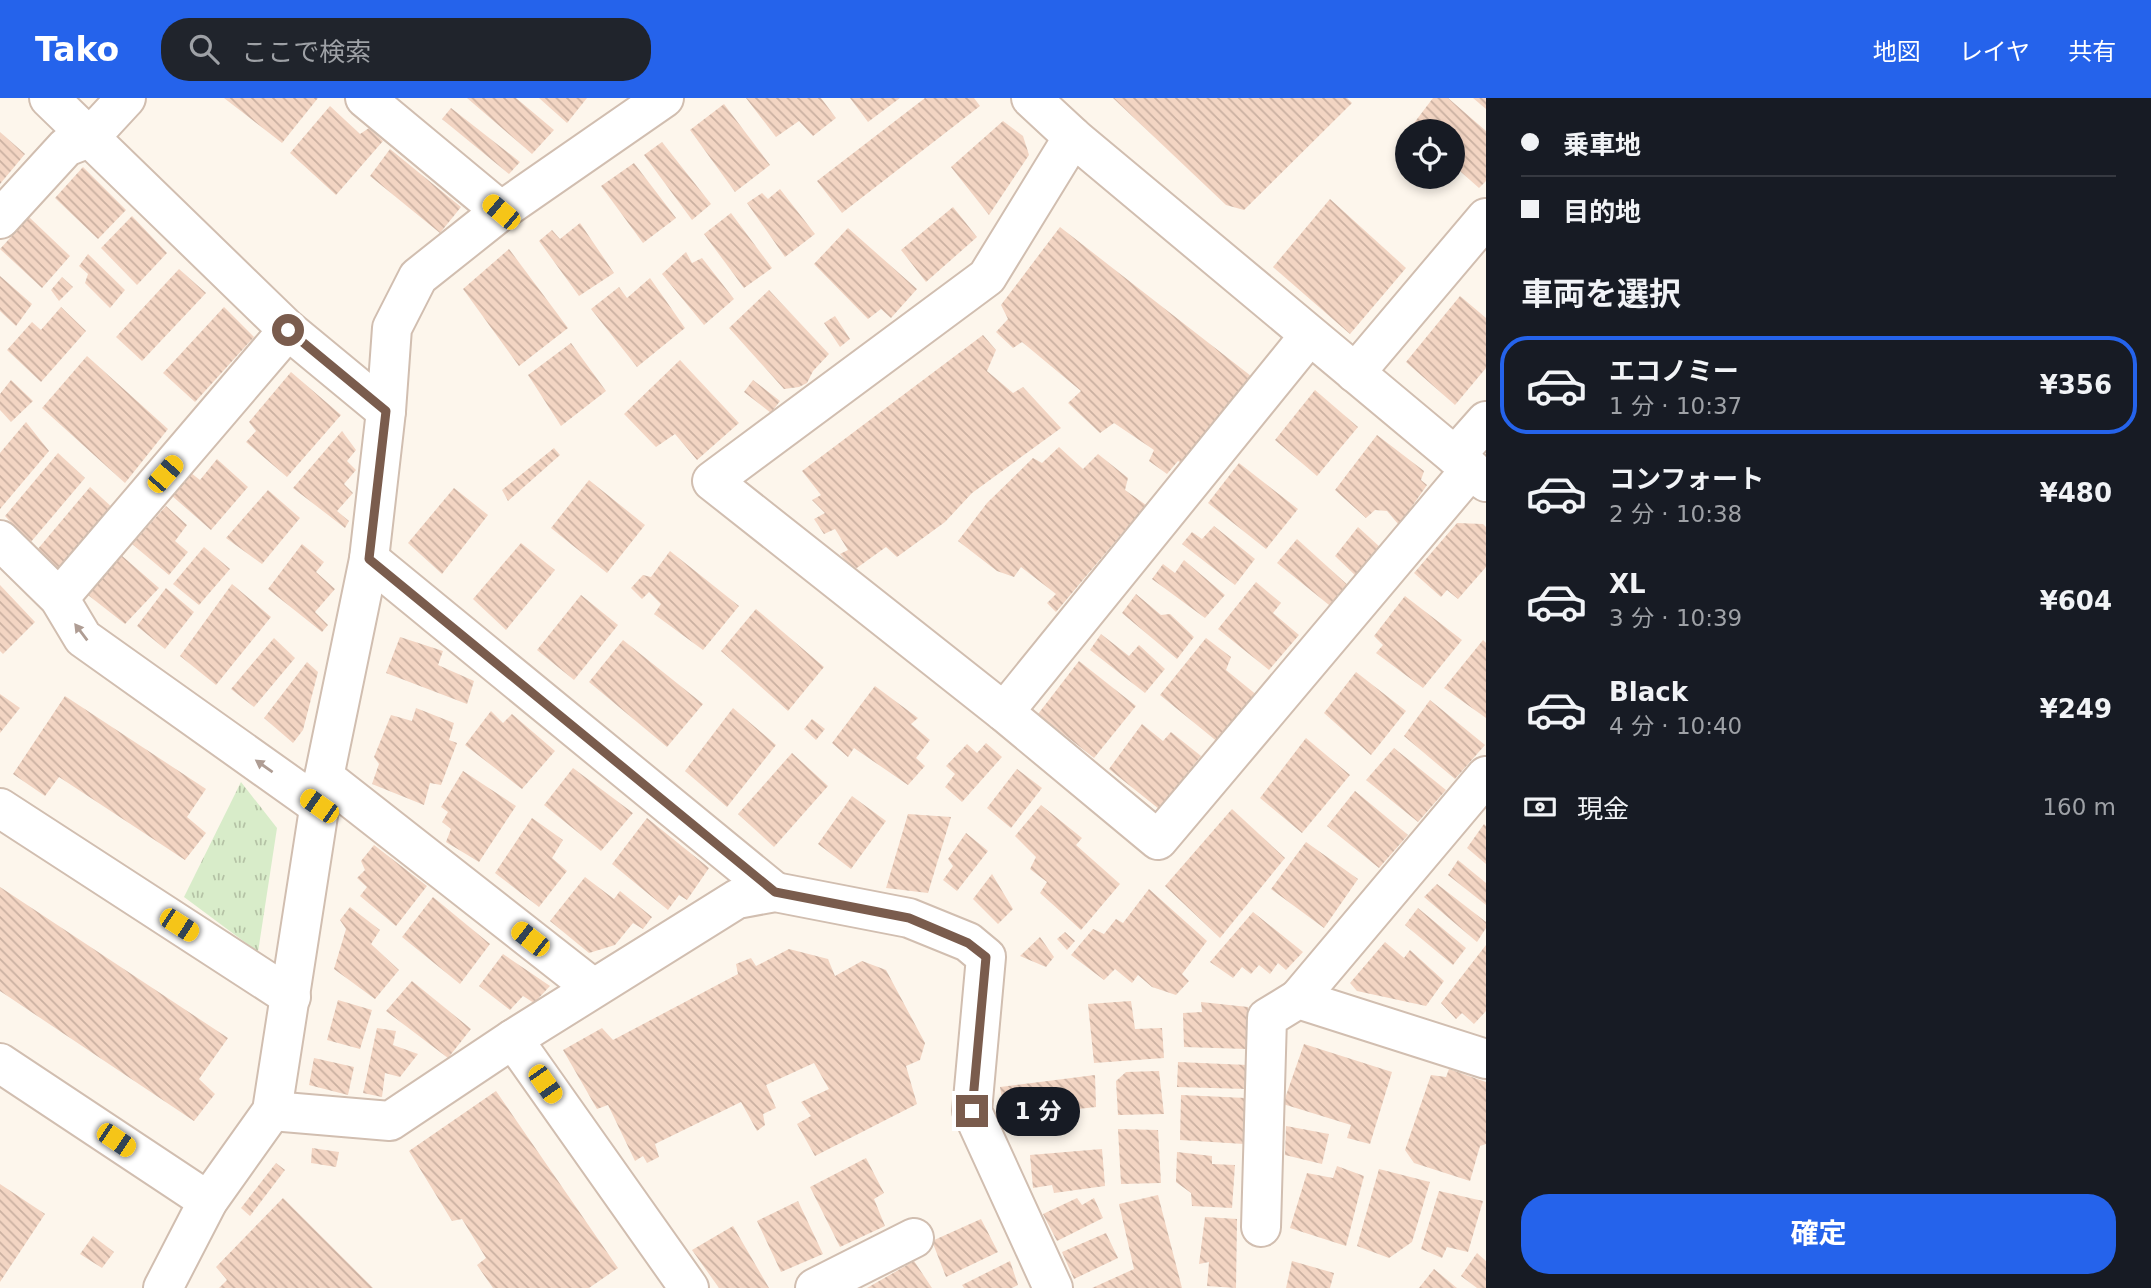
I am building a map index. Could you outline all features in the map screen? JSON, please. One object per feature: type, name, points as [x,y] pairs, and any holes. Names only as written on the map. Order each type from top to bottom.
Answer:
[{"type":"street","points":[[49,98],[288,330],[386,411]]},
{"type":"street","points":[[0,219],[66,147],[89,138],[126,98]]},
{"type":"street","points":[[365,98],[501,212]]},
{"type":"street","points":[[163,1288],[208,1201],[272,1111],[322,791],[369,559],[386,411],[392,328],[418,277],[501,212],[664,98]]},
{"type":"street","points":[[1031,98],[1073,138],[1470,469]]},
{"type":"street","points":[[1073,138],[987,277],[712,481],[1004,712],[1158,840],[1470,469],[1486,421]]},
{"type":"street","points":[[1355,373],[1486,218]]},
{"type":"street","points":[[59,598],[288,330]]},
{"type":"street","points":[[1004,712],[1309,336]]},
{"type":"street","points":[[0,540],[59,598],[83,638],[322,791],[593,988]]},
{"type":"street","points":[[369,559],[775,892]]},
{"type":"street","points":[[1261,1227],[1267,1018],[1298,999],[1486,776]]},
{"type":"street","points":[[0,808],[291,998]]},
{"type":"street","points":[[272,1111],[390,1121],[513,1039],[737,899],[775,892],[909,918],[968,943],[986,957],[972,1111],[1054,1288]]},
{"type":"street","points":[[1298,999],[1486,1059]]},
{"type":"street","points":[[513,1039],[689,1288]]},
{"type":"street","points":[[0,1063],[208,1201]]},
{"type":"street","points":[[815,1288],[914,1238]]},
{"type":"green space","points":[[241,782],[277,828],[258,952],[184,897]]},
{"type":"building","points":[[224,98],[318,98],[282,143]]},
{"type":"building","points":[[467,98],[516,98],[554,130],[532,154]]},
{"type":"building","points":[[539,98],[587,98],[567,123]]},
{"type":"building","points":[[746,98],[821,98],[836,118],[813,136],[799,121],[776,137]]},
{"type":"building","points":[[850,98],[900,98],[868,122]]},
{"type":"building","points":[[925,98],[974,98],[980,106],[842,213],[817,181]]},
{"type":"building","points":[[1113,98],[1347,98],[1352,103],[1244,210],[1226,205]]},
{"type":"building","points":[[1433,98],[1448,98],[1486,131],[1486,181],[1479,188],[1465,176],[1465,119],[1417,119]]},
{"type":"building","points":[[1473,98],[1486,98],[1486,109]]},
{"type":"building","points":[[724,104],[770,165],[735,192],[690,130]]},
{"type":"building","points":[[330,106],[360,134],[369,128],[383,141],[336,195],[290,153]]},
{"type":"building","points":[[451,108],[520,162],[509,174],[442,119]]},
{"type":"building","points":[[1003,121],[1023,136],[1029,155],[989,215],[951,167]]},
{"type":"building","points":[[0,132],[25,154],[0,184]]},
{"type":"building","points":[[662,142],[711,204],[692,220],[644,155]]},
{"type":"building","points":[[390,149],[461,207],[440,233],[370,176]]},
{"type":"building","points":[[634,163],[676,218],[643,243],[601,186]]},
{"type":"building","points":[[83,167],[126,210],[98,239],[55,198]]},
{"type":"building","points":[[780,189],[815,234],[785,257],[747,203],[762,193],[768,199]]},
{"type":"building","points":[[1330,199],[1406,268],[1350,334],[1273,267]]},
{"type":"building","points":[[953,207],[977,237],[926,282],[901,250]]},
{"type":"building","points":[[731,213],[772,268],[744,288],[704,234]]},
{"type":"building","points":[[132,216],[167,253],[137,285],[101,248]]},
{"type":"building","points":[[29,217],[70,256],[42,288],[0,249]]},
{"type":"building","points":[[580,223],[614,273],[579,296],[539,241],[552,230],[560,239]]},
{"type":"building","points":[[1060,227],[1251,376],[1185,465],[1178,461],[1167,474],[1149,461],[1154,450],[1114,423],[1100,433],[1068,403],[1081,391],[1022,342],[1013,348],[996,332],[1008,319],[1001,305]]},
{"type":"building","points":[[848,228],[917,289],[891,318],[881,309],[868,319],[814,264]]},
{"type":"building","points":[[509,249],[568,328],[519,366],[463,289]]},
{"type":"building","points":[[686,252],[692,263],[702,258],[734,299],[704,325],[662,274]]},
{"type":"building","points":[[88,254],[125,290],[110,308],[85,283],[88,274],[79,266]]},
{"type":"building","points":[[179,269],[206,293],[142,361],[116,337]]},
{"type":"building","points":[[0,276],[32,304],[16,326],[0,311]]},
{"type":"building","points":[[62,277],[73,287],[59,301],[51,290]]},
{"type":"building","points":[[650,278],[685,328],[637,367],[591,309],[619,287],[627,298]]},
{"type":"building","points":[[769,290],[829,354],[813,371],[807,383],[799,387],[784,389],[729,328]]},
{"type":"building","points":[[1460,296],[1486,318],[1486,368],[1455,405],[1406,362]]},
{"type":"building","points":[[61,307],[86,331],[41,382],[7,350],[32,322],[41,330]]},
{"type":"building","points":[[224,307],[254,337],[195,402],[163,373]]},
{"type":"building","points":[[835,316],[850,339],[840,347],[824,323]]},
{"type":"building","points":[[983,335],[996,350],[987,371],[1013,393],[1023,387],[1061,428],[972,493],[945,522],[897,557],[886,547],[854,570],[840,554],[848,550],[835,529],[824,534],[814,519],[825,513],[812,500],[821,495],[802,471]]},
{"type":"building","points":[[571,343],[606,391],[561,426],[528,375]]},
{"type":"building","points":[[87,356],[168,429],[125,483],[42,408]]},
{"type":"building","points":[[680,360],[739,423],[697,460],[675,434],[656,447],[624,414]]},
{"type":"building","points":[[291,372],[341,415],[287,477],[246,442],[256,431],[249,422]]},
{"type":"building","points":[[11,380],[33,401],[11,422],[0,410],[0,394]]},
{"type":"building","points":[[753,380],[780,401],[771,413],[744,392]]},
{"type":"building","points":[[1315,390],[1358,427],[1317,476],[1275,440]]},
{"type":"building","points":[[26,422],[49,451],[0,509],[0,453]]},
{"type":"building","points":[[342,431],[356,450],[347,461],[356,470],[344,484],[353,493],[337,511],[349,521],[345,528],[293,488]]},
{"type":"building","points":[[1377,435],[1424,471],[1421,480],[1427,485],[1399,525],[1387,511],[1375,510],[1366,518],[1335,490]]},
{"type":"building","points":[[1059,447],[1083,469],[1098,454],[1128,478],[1125,490],[1146,505],[1056,612],[1047,603],[1056,594],[1021,567],[1014,577],[997,571],[958,541],[987,503],[1033,458],[1042,463]]},
{"type":"building","points":[[554,448],[560,455],[508,501],[502,490]]},
{"type":"building","points":[[58,453],[85,478],[30,543],[5,516]]},
{"type":"building","points":[[217,459],[248,487],[211,530],[171,495],[191,473],[200,480]]},
{"type":"building","points":[[1239,463],[1298,509],[1266,549],[1208,503]]},
{"type":"building","points":[[589,480],[645,525],[607,573],[551,528]]},
{"type":"building","points":[[90,487],[115,510],[60,573],[37,550]]},
{"type":"building","points":[[454,488],[488,515],[442,574],[408,543]]},
{"type":"building","points":[[268,490],[300,518],[262,564],[226,538]]},
{"type":"building","points":[[166,506],[187,525],[175,541],[188,552],[169,575],[132,544]]},
{"type":"building","points":[[1457,523],[1483,524],[1486,527],[1486,567],[1458,599],[1447,590],[1441,597],[1414,573]]},
{"type":"building","points":[[1214,526],[1255,559],[1235,585],[1182,544],[1192,532],[1202,539]]},
{"type":"building","points":[[1358,527],[1381,548],[1358,578],[1335,556]]},
{"type":"building","points":[[1297,539],[1351,588],[1334,609],[1277,563]]},
{"type":"building","points":[[521,543],[555,570],[506,630],[473,599]]},
{"type":"building","points":[[302,544],[324,562],[316,572],[335,589],[315,612],[328,625],[322,632],[268,589]]},
{"type":"building","points":[[204,547],[230,569],[199,605],[173,584]]},
{"type":"building","points":[[670,551],[739,606],[703,650],[654,614],[661,604],[649,592],[642,599],[631,588],[643,575],[651,577]]},
{"type":"building","points":[[121,555],[159,588],[125,624],[88,595]]},
{"type":"building","points":[[1184,560],[1225,595],[1205,618],[1152,579],[1163,564],[1175,573]]},
{"type":"building","points":[[1256,582],[1281,603],[1273,613],[1299,635],[1269,670],[1218,629]]},
{"type":"building","points":[[232,584],[271,617],[216,685],[180,656]]},
{"type":"building","points":[[0,585],[35,622],[3,654],[0,651]]},
{"type":"building","points":[[166,588],[194,612],[165,649],[137,626]]},
{"type":"building","points":[[1136,594],[1161,615],[1170,614],[1194,637],[1177,659],[1122,613]]},
{"type":"building","points":[[581,595],[618,625],[574,680],[537,650]]},
{"type":"building","points":[[1405,596],[1462,640],[1423,688],[1376,653],[1383,645],[1374,636]]},
{"type":"building","points":[[756,609],[824,667],[788,711],[721,651]]},
{"type":"building","points":[[1101,634],[1129,656],[1139,645],[1165,669],[1145,693],[1090,650]]},
{"type":"building","points":[[400,637],[443,651],[438,665],[474,681],[467,704],[386,673]]},
{"type":"building","points":[[274,638],[295,658],[254,707],[231,689]]},
{"type":"building","points":[[1206,638],[1231,657],[1226,670],[1258,696],[1219,743],[1160,695]]},
{"type":"building","points":[[623,640],[703,704],[667,747],[589,682]]},
{"type":"building","points":[[1483,640],[1486,643],[1486,718],[1444,688]]},
{"type":"building","points":[[1079,661],[1136,706],[1094,758],[1038,714]]},
{"type":"building","points":[[307,662],[318,672],[303,730],[293,743],[264,718]]},
{"type":"building","points":[[1356,672],[1406,711],[1371,755],[1324,713]]},
{"type":"building","points":[[875,686],[918,718],[911,724],[930,740],[916,758],[925,766],[908,785],[854,748],[848,757],[832,743]]},
{"type":"building","points":[[0,694],[20,708],[0,733]]},
{"type":"building","points":[[65,696],[206,789],[187,817],[206,833],[185,860],[59,777],[45,796],[13,774]]},
{"type":"building","points":[[1430,700],[1485,745],[1455,779],[1404,736]]},
{"type":"building","points":[[416,708],[454,723],[449,740],[457,743],[441,785],[430,783],[424,805],[372,784],[379,764],[374,757],[391,715],[412,721]]},
{"type":"building","points":[[733,708],[776,745],[727,807],[685,771]]},
{"type":"building","points":[[491,711],[503,723],[512,714],[555,751],[522,789],[465,745]]},
{"type":"building","points":[[812,719],[825,729],[816,740],[804,729]]},
{"type":"building","points":[[1142,724],[1163,741],[1171,732],[1201,756],[1159,809],[1109,769]]},
{"type":"building","points":[[1306,738],[1350,775],[1302,833],[1260,798]]},
{"type":"building","points":[[986,743],[1002,757],[962,802],[945,787],[955,774],[946,766],[967,744],[977,753]]},
{"type":"building","points":[[1394,748],[1446,790],[1418,822],[1366,780]]},
{"type":"building","points":[[792,753],[828,786],[774,847],[738,814]]},
{"type":"building","points":[[573,768],[633,813],[601,851],[544,805]]},
{"type":"building","points":[[1017,769],[1042,788],[1011,828],[987,808]]},
{"type":"building","points":[[463,771],[516,806],[479,862],[446,842],[451,829],[442,822],[448,812],[441,807]]},
{"type":"building","points":[[1355,791],[1408,835],[1379,868],[1327,826]]},
{"type":"building","points":[[852,796],[886,821],[851,869],[818,844]]},
{"type":"building","points":[[1041,805],[1082,838],[1076,845],[1120,884],[1081,930],[1040,893],[1047,882],[1030,869],[1036,857],[1015,836]]},
{"type":"building","points":[[1232,809],[1285,858],[1220,938],[1165,886]]},
{"type":"building","points":[[908,814],[951,817],[928,893],[886,888]]},
{"type":"building","points":[[532,818],[563,840],[552,858],[567,871],[539,907],[495,873]]},
{"type":"building","points":[[647,818],[709,868],[687,900],[679,895],[668,910],[612,864]]},
{"type":"building","points":[[1484,824],[1486,826],[1486,864],[1467,848]]},
{"type":"building","points":[[966,833],[988,851],[957,891],[943,880],[953,866],[948,859]]},
{"type":"building","points":[[1306,842],[1358,879],[1324,928],[1271,889]]},
{"type":"building","points":[[374,845],[427,886],[396,926],[360,896],[367,887],[357,878],[365,870],[361,861]]},
{"type":"building","points":[[1458,860],[1486,883],[1486,905],[1448,875]]},
{"type":"building","points":[[992,874],[1013,909],[998,924],[973,899]]},
{"type":"building","points":[[585,877],[614,899],[620,891],[652,917],[643,929],[633,923],[615,945],[589,953],[550,921]]},
{"type":"building","points":[[1437,884],[1486,922],[1486,928],[1477,942],[1424,897]]},
{"type":"building","points":[[0,887],[228,1038],[199,1079],[215,1094],[194,1121],[0,991]]},
{"type":"building","points":[[1149,889],[1207,941],[1182,974],[1189,981],[1176,995],[1152,987],[1138,975],[1132,983],[1115,969],[1104,980],[1071,955],[1093,929],[1104,934],[1116,919],[1123,923]]},
{"type":"building","points":[[433,897],[490,944],[460,984],[402,937]]},
{"type":"building","points":[[350,907],[380,930],[371,944],[399,970],[375,999],[334,969],[346,929],[340,920]]},
{"type":"building","points":[[1418,908],[1466,948],[1453,965],[1405,925]]},
{"type":"building","points":[[1253,912],[1303,952],[1286,970],[1278,963],[1270,974],[1259,965],[1251,974],[1242,967],[1233,978],[1210,962]]},
{"type":"building","points":[[1065,932],[1075,941],[1067,950],[1057,939]]},
{"type":"building","points":[[1040,937],[1054,957],[1046,967],[1020,956]]},
{"type":"building","points":[[1385,942],[1404,958],[1410,950],[1444,981],[1426,1006],[1357,991],[1350,983]]},
{"type":"building","points":[[1486,945],[1486,1011],[1474,1024],[1462,1013],[1456,1019],[1441,1003]]},
{"type":"building","points":[[789,949],[828,959],[835,976],[862,961],[886,970],[925,1043],[920,1060],[906,1066],[917,1104],[815,1156],[797,1124],[811,1116],[801,1102],[829,1089],[814,1063],[766,1085],[776,1108],[763,1114],[765,1125],[757,1131],[741,1102],[655,1144],[659,1157],[647,1163],[643,1156],[635,1161],[608,1105],[597,1109],[563,1050],[602,1028],[613,1040],[738,974],[736,964],[751,958],[756,966]]},
{"type":"building","points":[[503,954],[550,986],[534,1003],[523,996],[510,1010],[479,986]]},
{"type":"building","points":[[412,981],[471,1029],[448,1058],[386,1011]]},
{"type":"building","points":[[338,1000],[372,1010],[360,1049],[327,1040]]},
{"type":"building","points":[[1131,1001],[1135,1029],[1162,1028],[1164,1058],[1094,1063],[1088,1004]]},
{"type":"building","points":[[1201,1002],[1248,1007],[1247,1049],[1184,1047],[1183,1013],[1202,1012]]},
{"type":"building","points":[[377,1028],[396,1031],[393,1045],[418,1054],[400,1077],[385,1073],[382,1097],[363,1093]]},
{"type":"building","points":[[1304,1044],[1392,1072],[1370,1144],[1347,1138],[1351,1125],[1283,1104]]},
{"type":"building","points":[[314,1058],[354,1067],[348,1095],[309,1085]]},
{"type":"building","points":[[1178,1062],[1248,1065],[1247,1089],[1177,1087]]},
{"type":"building","points":[[1449,1069],[1486,1082],[1486,1144],[1480,1146],[1470,1181],[1414,1163],[1405,1150],[1431,1075],[1446,1077]]},
{"type":"building","points":[[1159,1071],[1164,1114],[1118,1115],[1116,1081],[1126,1072]]},
{"type":"building","points":[[1095,1075],[1096,1107],[1005,1117],[1000,1087]]},
{"type":"building","points":[[496,1091],[618,1268],[589,1288],[493,1288],[477,1265],[486,1258],[462,1219],[452,1221],[409,1151]]},
{"type":"building","points":[[1181,1095],[1246,1098],[1244,1144],[1180,1140]]},
{"type":"building","points":[[1286,1126],[1329,1134],[1322,1164],[1285,1155]]},
{"type":"building","points":[[1118,1129],[1158,1130],[1161,1183],[1121,1184]]},
{"type":"building","points":[[312,1148],[339,1152],[336,1167],[311,1163]]},
{"type":"building","points":[[1102,1149],[1105,1186],[1054,1193],[1052,1185],[1033,1188],[1030,1155]]},
{"type":"building","points":[[1177,1152],[1212,1156],[1212,1164],[1235,1165],[1232,1208],[1192,1206],[1191,1193],[1176,1182]]},
{"type":"building","points":[[866,1158],[884,1193],[874,1199],[885,1226],[840,1247],[810,1187]]},
{"type":"building","points":[[276,1163],[285,1170],[250,1216],[241,1208]]},
{"type":"building","points":[[1337,1166],[1364,1176],[1346,1246],[1290,1228],[1307,1173],[1333,1178]]},
{"type":"building","points":[[1379,1169],[1430,1182],[1412,1242],[1389,1258],[1357,1246]]},
{"type":"building","points":[[0,1184],[45,1214],[0,1282]]},
{"type":"building","points":[[1439,1191],[1483,1201],[1468,1252],[1447,1247],[1442,1258],[1421,1249]]},
{"type":"building","points":[[1158,1195],[1182,1288],[1092,1288],[1134,1269],[1119,1204]]},
{"type":"building","points":[[283,1198],[373,1288],[219,1288],[227,1280],[216,1267]]},
{"type":"building","points":[[1077,1198],[1082,1205],[1094,1198],[1103,1218],[1057,1241],[1043,1214]]},
{"type":"building","points":[[798,1201],[823,1254],[781,1272],[757,1221]]},
{"type":"building","points":[[1205,1217],[1237,1219],[1236,1288],[1207,1286],[1209,1262],[1199,1264]]},
{"type":"building","points":[[981,1219],[998,1252],[946,1277],[932,1241]]},
{"type":"building","points":[[733,1226],[769,1288],[719,1288],[692,1250]]},
{"type":"building","points":[[1106,1233],[1118,1258],[1074,1279],[1062,1252]]},
{"type":"building","points":[[93,1236],[114,1252],[102,1268],[80,1254]]},
{"type":"building","points":[[1477,1253],[1486,1261],[1486,1288],[1477,1288],[1461,1276]]},
{"type":"building","points":[[914,1261],[932,1288],[867,1288]]},
{"type":"building","points":[[1010,1261],[1018,1285],[1012,1288],[964,1288],[962,1285]]},
{"type":"building","points":[[1292,1261],[1334,1273],[1330,1288],[1286,1288]]},
{"type":"building","points":[[1434,1269],[1457,1288],[1419,1288]]},
{"type":"route","points":[[288,330],[386,411],[369,559],[775,892],[909,918],[968,943],[986,957],[972,1111]]}]
